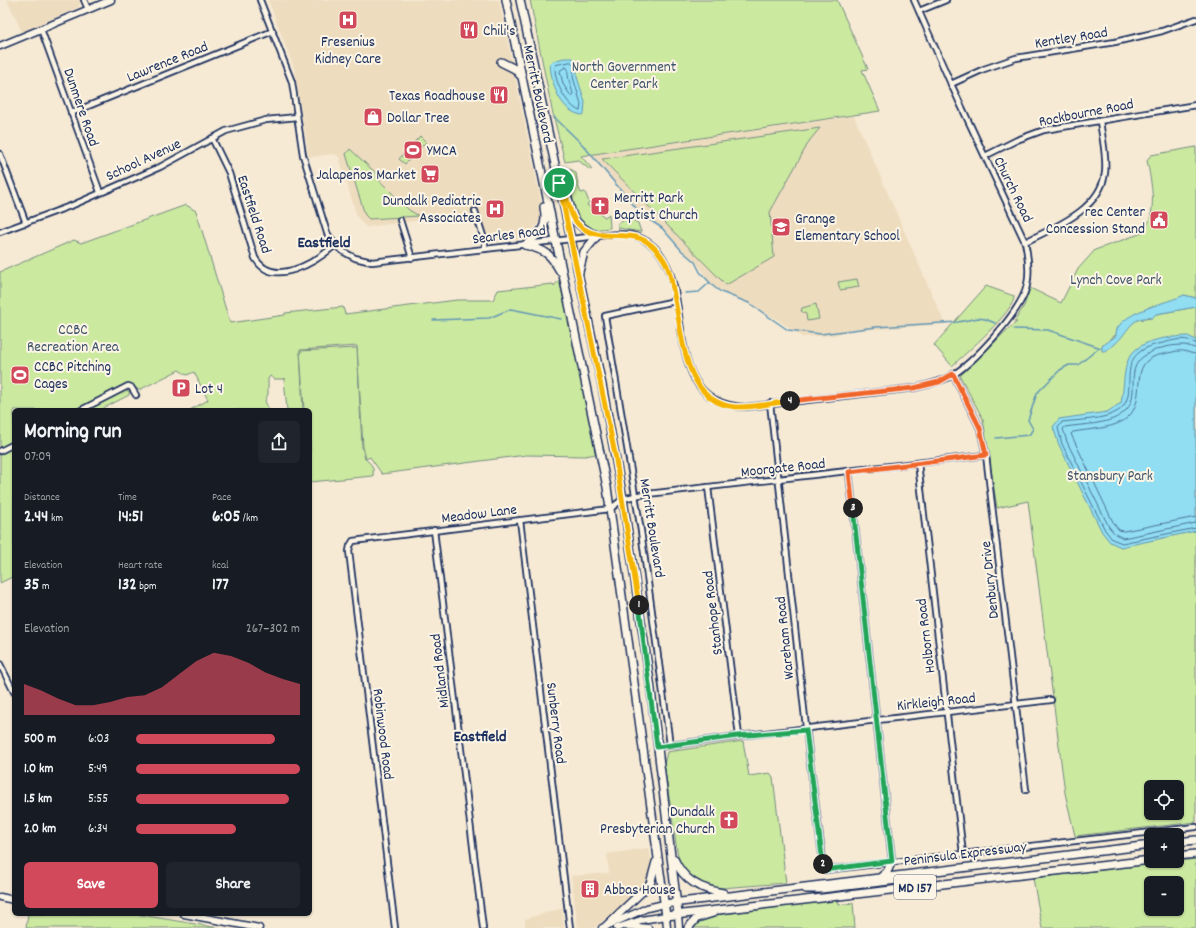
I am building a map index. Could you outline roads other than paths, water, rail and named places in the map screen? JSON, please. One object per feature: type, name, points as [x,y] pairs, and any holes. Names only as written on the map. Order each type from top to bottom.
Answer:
[{"type":"main road","name":"Merritt Boulevard","points":[[506,0],[521,76],[538,148],[610,509],[666,916]]},
{"type":"main road","name":"Merritt Boulevard","points":[[520,0],[602,385],[623,500],[650,682],[678,914]]},
{"type":"main road","points":[[501,62],[515,69],[521,76]]},
{"type":"main road","points":[[525,245],[538,234],[546,221],[537,168],[538,148]]},
{"type":"main road","points":[[559,183],[566,190],[572,217],[578,224],[597,236],[584,252],[578,274]]},
{"type":"main road","points":[[525,245],[543,250],[551,256],[564,277]]},
{"type":"main road","points":[[1184,841],[1196,840]]},
{"type":"main road","name":"Peninsula Expressway","points":[[664,904],[677,901],[882,876],[1144,846]]},
{"type":"main road","points":[[604,927],[650,884],[656,868],[657,852]]},
{"type":"main road","name":"MD 157","points":[[671,853],[680,871],[694,884],[710,891],[731,895]]},
{"type":"main road","points":[[1184,855],[1196,854]]},
{"type":"main road","points":[[882,876],[887,872],[892,861]]},
{"type":"main road","name":"Peninsula Expressway","points":[[666,916],[1144,861]]},
{"type":"main road","points":[[787,888],[821,889],[906,879],[913,880],[917,886]]},
{"type":"main road","points":[[688,928],[697,918],[727,908]]},
{"type":"street","points":[[84,0],[88,9]]},
{"type":"street","points":[[0,46],[111,0]]},
{"type":"street","name":"Searles Road","points":[[260,0],[292,82],[306,166],[323,225],[335,245],[350,255],[362,260],[381,262],[571,238],[630,235],[652,246],[662,257],[667,266],[691,373],[701,390],[708,396],[726,405],[746,407],[770,403],[914,388],[939,382],[953,374]]},
{"type":"street","name":"Church Road","points":[[914,0],[951,84],[1025,242],[1028,262],[1027,281],[1020,304],[1001,329],[968,363],[953,374]]},
{"type":"street","points":[[919,11],[946,0]]},
{"type":"street","name":"Kentley Road","points":[[951,84],[984,69],[1016,58],[1115,42],[1162,31],[1196,19]]},
{"type":"street","name":"Dunmere Road","points":[[41,29],[100,192]]},
{"type":"street","name":"Lawrence Road","points":[[71,113],[273,31]]},
{"type":"street","name":"Rockbourne Road","points":[[985,156],[1017,140],[1044,130],[1196,105]]},
{"type":"street","name":"School Avenue","points":[[0,232],[26,223],[173,162],[212,138],[226,132],[256,122],[298,117]]},
{"type":"street","points":[[1025,242],[1076,214],[1096,196],[1101,188],[1105,171],[1100,121]]},
{"type":"street","name":"Eastfield Road","points":[[212,138],[229,173],[255,258],[263,268],[275,272],[293,270],[315,260],[335,245]]},
{"type":"street","points":[[0,154],[26,223]]},
{"type":"street","points":[[475,211],[485,242],[485,249]]},
{"type":"street","points":[[400,220],[412,258]]},
{"type":"street","name":"Merritt Boulevard","points":[[670,745],[635,496],[605,316],[675,301]]},
{"type":"street","name":"Denbury Drive","points":[[953,374],[980,428],[986,455],[1026,790]]},
{"type":"street","points":[[84,408],[128,386],[131,387],[136,395]]},
{"type":"street","name":"Wareham Road","points":[[770,403],[806,730],[824,870],[892,861]]},
{"type":"street","points":[[0,450],[12,445]]},
{"type":"street","name":"Moorgate Road","points":[[610,509],[623,500],[635,496],[986,455]]},
{"type":"street","name":"Holborn Road","points":[[918,463],[963,854]]},
{"type":"street","points":[[849,472],[892,861],[1196,827]]},
{"type":"street","name":"Stanhope Road","points":[[708,487],[738,736]]},
{"type":"street","name":"Meadow Lane","points":[[351,543],[360,539],[610,509]]},
{"type":"street","name":"Sunberry Road","points":[[520,520],[570,928]]},
{"type":"street","name":"Midland Road","points":[[434,530],[483,928]]},
{"type":"street","name":"Robinwood Road","points":[[351,543],[349,551],[395,928]]},
{"type":"street","points":[[0,664],[12,688]]},
{"type":"street","name":"Kirkleigh Road","points":[[657,747],[738,736],[806,730],[876,720],[1050,700]]},
{"type":"street","points":[[0,897],[12,900]]},
{"type":"street","points":[[604,927],[647,908],[664,904]]},
{"type":"street","name":"Merritt Boulevard","points":[[678,914],[679,928]]},
{"type":"street","points":[[195,916],[259,928]]},
{"type":"street","points":[[619,927],[640,920],[666,916]]},
{"type":"street","name":"Merritt Boulevard","points":[[666,916],[668,928]]},
{"type":"street","points":[[619,927],[634,925],[648,928]]},
{"type":"water","points":[[564,58],[573,58],[577,62],[577,77],[585,102],[584,114],[582,115],[574,113],[562,103],[552,80],[550,64],[553,61]]},
{"type":"water","points":[[1184,295],[1196,298],[1196,307],[1156,314],[1152,318],[1139,319],[1130,326],[1114,345],[1102,351],[1102,346],[1116,336],[1118,328],[1124,321],[1144,310]]},
{"type":"water","points":[[1188,336],[1196,340],[1196,531],[1121,547],[1110,542],[1102,532],[1059,445],[1053,427],[1059,419],[1107,412],[1121,403],[1127,363],[1131,355],[1137,349],[1144,344],[1153,341],[1171,337]]},
{"type":"waterway","points":[[554,117],[582,144],[642,215],[662,228],[682,251],[695,262],[700,272],[714,287],[721,292],[749,303],[788,330],[821,334],[876,327],[958,322],[978,318],[995,323]]},
{"type":"waterway","points":[[685,293],[699,292],[709,283]]},
{"type":"waterway","points":[[433,320],[489,318],[511,309],[561,319]]},
{"type":"waterway","points":[[1014,329],[1048,330],[1101,348]]},
{"type":"waterway","points":[[996,438],[1029,435],[1033,429],[1028,420],[1037,393],[1060,370],[1069,365],[1078,365],[1099,348]]},
{"type":"place","name":"Fresenius Kidney Care","points":[[348,20]]},
{"type":"place","name":"Chili's","points":[[469,30]]},
{"type":"place","name":"Texas Roadhouse","points":[[499,95]]},
{"type":"place","name":"Dollar Tree","points":[[373,117]]},
{"type":"place","name":"YMCA","points":[[413,150]]},
{"type":"place","name":"Jalapeños Market","points":[[430,174]]},
{"type":"place","name":"Merritt Park Baptist Church","points":[[600,206]]},
{"type":"place","name":"Dundalk Pediatric Associates","points":[[495,209]]},
{"type":"place","name":"rec Center Concession Stand","points":[[1159,220]]},
{"type":"place","name":"Grange Elementary School","points":[[781,227]]},
{"type":"place","name":"CCBC Pitching Cages","points":[[20,375]]},
{"type":"place","name":"Lot 4","points":[[181,388]]},
{"type":"place","name":"Dundalk Presbyterian Church","points":[[729,820]]},
{"type":"place","name":"Abbas House","points":[[590,889]]},
{"type":"district","name":"Eastfield","points":[[324,241]]},
{"type":"district","name":"Eastfield","points":[[480,735]]},
{"type":"park label","name":"North Government Center Park","points":[[624,74]]},
{"type":"park label","name":"Lynch Cove Park","points":[[1116,279]]},
{"type":"park label","name":"CCBC Recreation Area","points":[[73,338]]},
{"type":"park label","name":"Stansbury Park","points":[[1110,475]]}]
